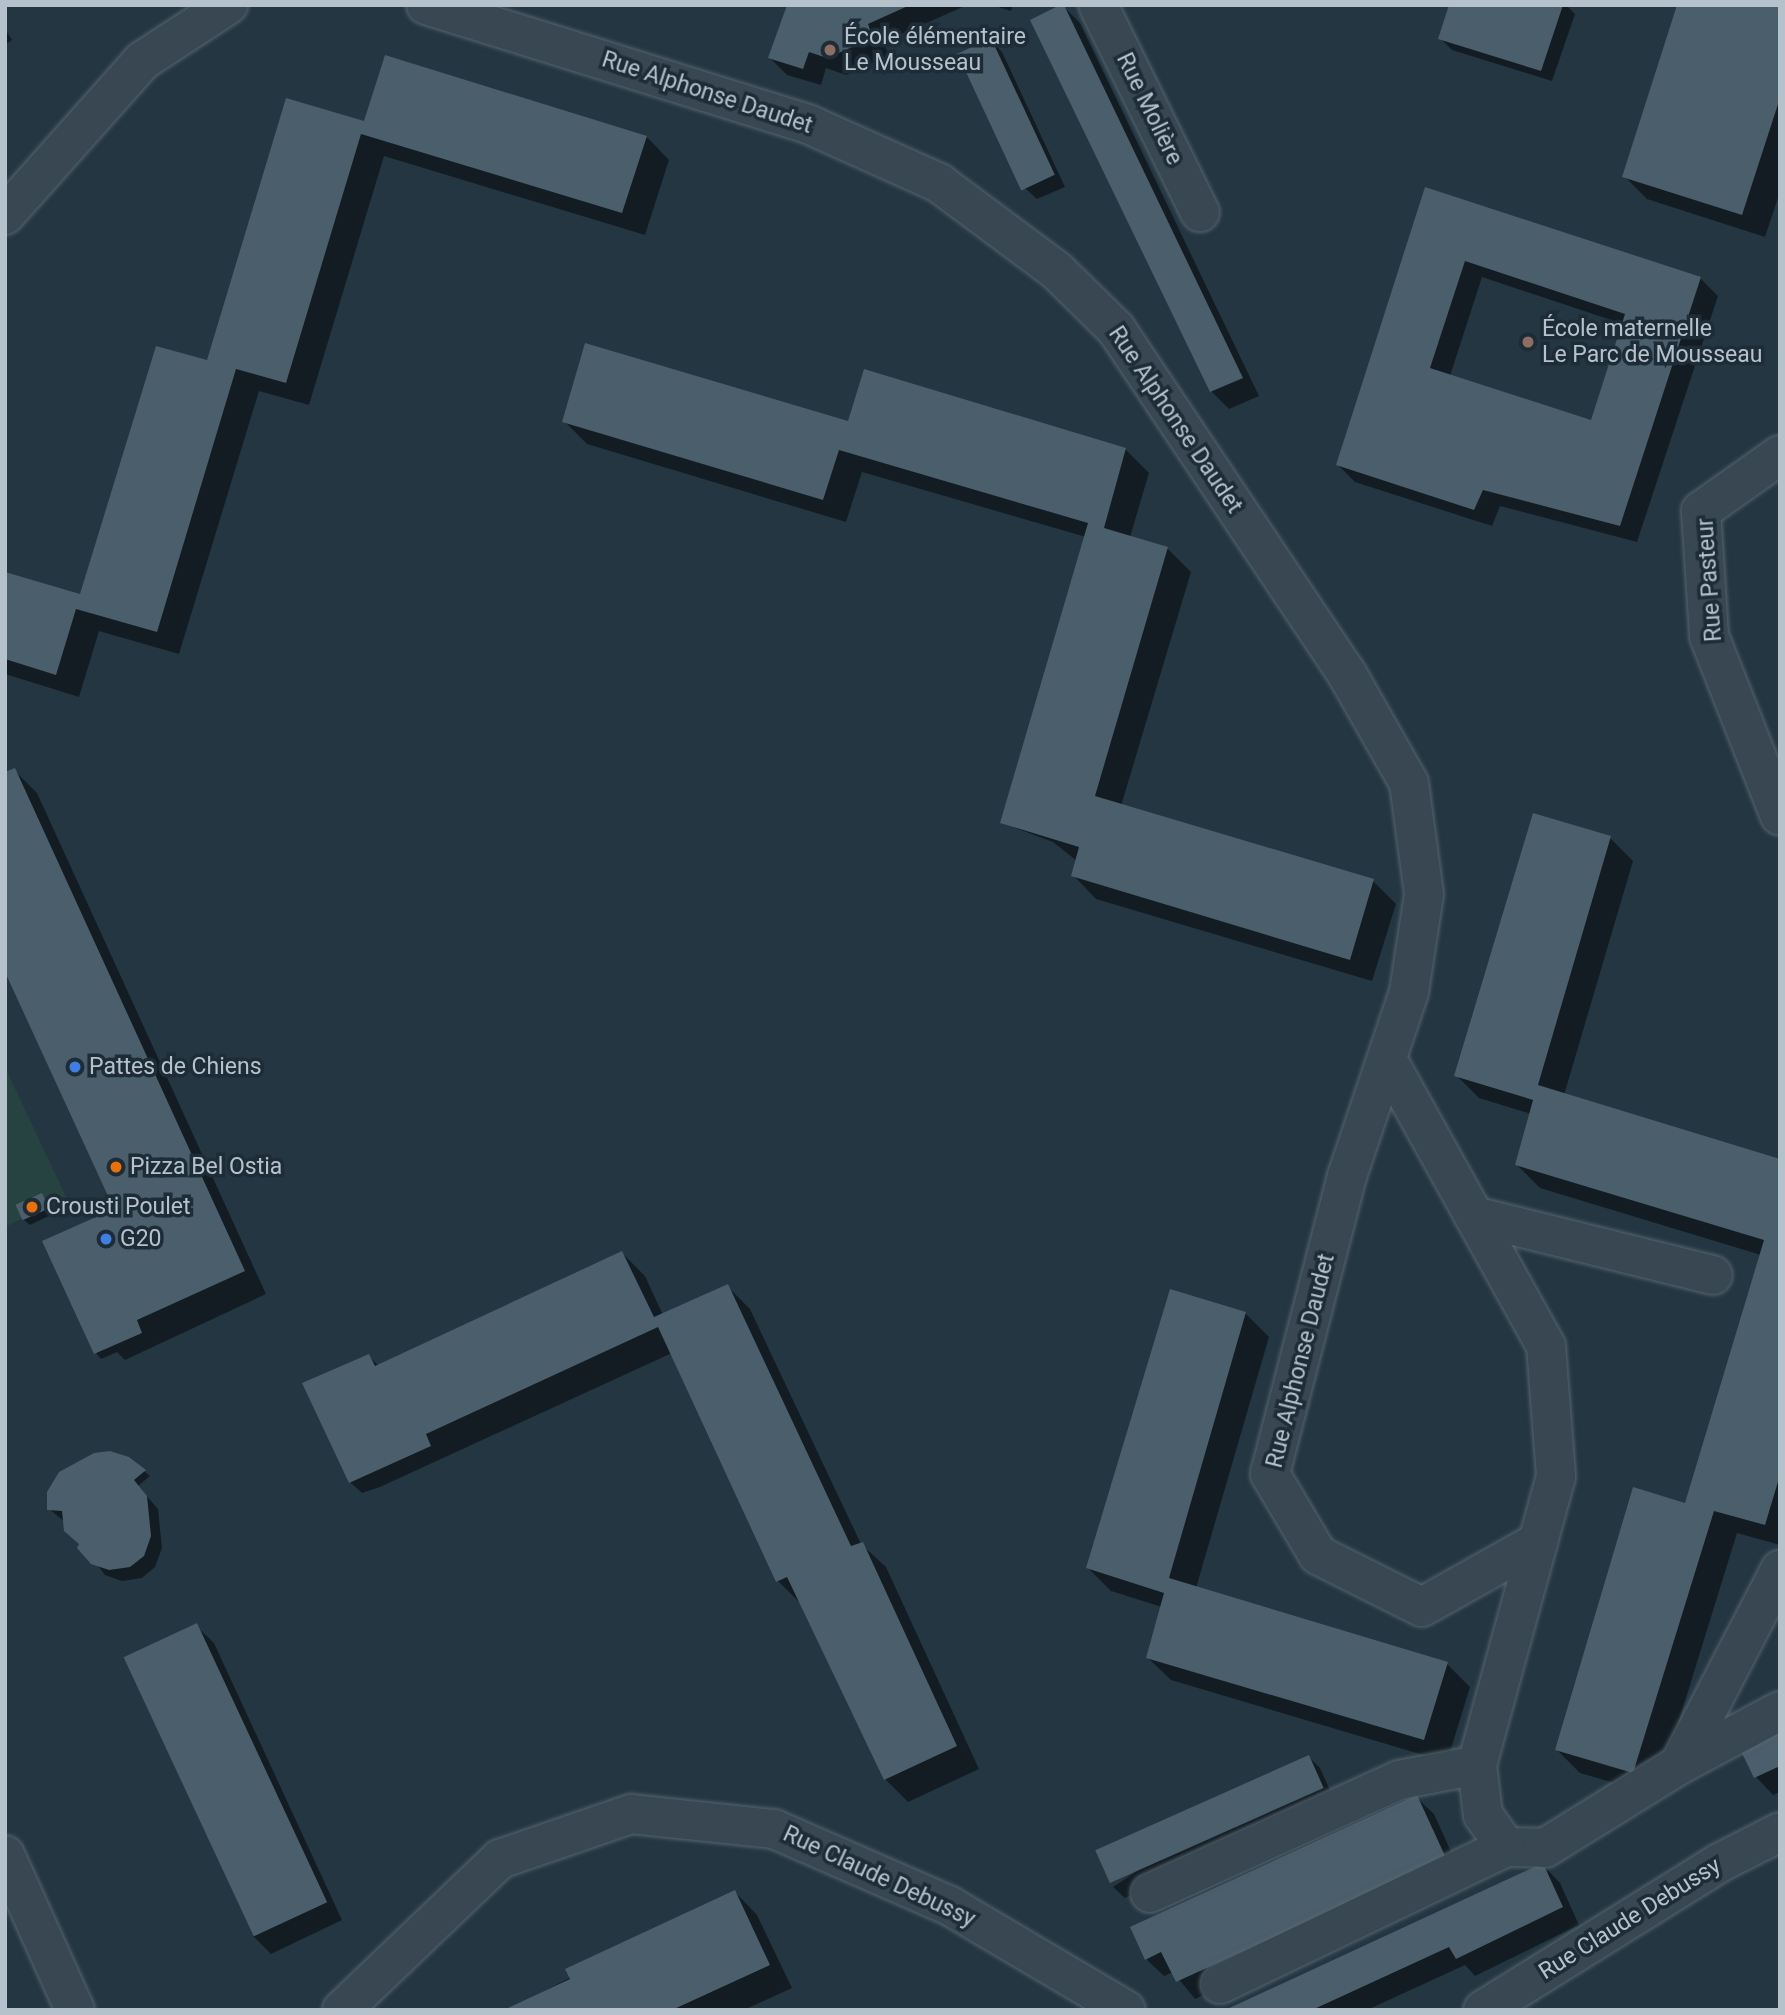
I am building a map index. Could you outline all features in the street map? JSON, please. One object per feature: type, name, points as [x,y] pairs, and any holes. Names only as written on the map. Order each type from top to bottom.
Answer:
[{"type":"street","points":[[5,215],[142,61],[228,5]]},
{"type":"street","name":"Rue Alphonse Daudet","points":[[426,5],[808,124],[939,183],[1057,271],[1116,329],[1347,674],[1409,783],[1424,894],[1409,992],[1347,1176],[1270,1474],[1318,1555],[1422,1608],[1538,1542]]},
{"type":"street","name":"Rue Molière","points":[[1098,5],[1200,212]]},
{"type":"street","name":"Rue Pasteur","points":[[1780,455],[1701,511],[1709,636],[1780,816]]},
{"type":"street","points":[[1387,1059],[1546,1346],[1556,1476],[1477,1765],[1483,1815],[1506,1847]]},
{"type":"street","points":[[1474,1216],[1713,1275]]},
{"type":"street","points":[[1679,1765],[1780,1570]]},
{"type":"street","points":[[1220,1984],[1506,1847],[1545,1848],[1679,1765],[1780,1711]]},
{"type":"street","points":[[1150,1893],[1399,1780],[1477,1765]]},
{"type":"street","name":"Rue Claude Debussy","points":[[342,2010],[500,1859],[631,1814],[774,1829],[950,1906],[1126,2010]]},
{"type":"street","name":"Rue Claude Debussy","points":[[1483,2010],[1719,1863],[1780,1832]]},
{"type":"street","points":[[5,1855],[75,2010]]},
{"type":"green space","points":[[5,1067],[66,1197],[5,1227]]},
{"type":"building","points":[[787,5],[910,5],[868,24],[873,38],[827,58],[809,52],[803,69],[768,58]]},
{"type":"building","points":[[1064,5],[1243,378],[1210,392],[1030,20]]},
{"type":"building","points":[[1449,5],[1563,5],[1541,71],[1438,39]]},
{"type":"building","points":[[1677,5],[1780,5],[1780,98],[1742,215],[1622,177]]},
{"type":"building","points":[[991,38],[1055,175],[1021,190],[957,54]]},
{"type":"building","points":[[385,55],[647,136],[622,213],[361,134],[286,383],[236,369],[157,632],[76,609],[56,675],[5,659],[5,572],[80,594],[156,346],[207,360],[286,98],[364,121]]},
{"type":"building","points":[[1425,187],[1701,277],[1620,526],[1483,490],[1474,510],[1336,465]],"holes":[[[1465,261],[1625,314],[1591,420],[1430,368]]]},
{"type":"building","points":[[585,343],[848,421],[864,369],[1126,448],[1104,528],[1168,547],[1095,796],[1374,879],[1350,960],[1071,876],[1079,847],[1000,823],[1088,523],[839,450],[823,500],[562,422]]},
{"type":"building","points":[[15,768],[245,1271],[137,1320],[142,1333],[94,1354],[42,1241],[114,1209],[5,972],[5,772]]},
{"type":"building","points":[[1533,813],[1611,836],[1538,1085],[1780,1159],[1780,1475],[1765,1525],[1714,1511],[1633,1773],[1555,1750],[1633,1487],[1685,1503],[1764,1240],[1515,1165],[1533,1100],[1454,1076]]},
{"type":"building","name":"Crousti Poulet","points":[[42,1193],[49,1209],[22,1220],[16,1205]]},
{"type":"building","points":[[622,1251],[654,1317],[728,1284],[851,1546],[863,1542],[957,1746],[884,1780],[787,1577],[776,1582],[658,1327],[426,1434],[431,1446],[349,1483],[302,1383],[369,1354],[375,1366]]},
{"type":"building","points":[[1170,1289],[1246,1312],[1169,1578],[1448,1662],[1424,1740],[1146,1658],[1164,1593],[1086,1568]]},
{"type":"building","points":[[110,1451],[129,1457],[146,1470],[134,1480],[147,1496],[151,1536],[144,1556],[130,1567],[109,1570],[91,1564],[77,1548],[79,1544],[64,1531],[62,1511],[47,1510],[47,1492],[59,1472],[94,1453]]},
{"type":"building","points":[[197,1623],[327,1902],[254,1936],[124,1657]]},
{"type":"building","points":[[1780,1726],[1780,1766],[1754,1778],[1739,1747]]},
{"type":"building","points":[[1309,1755],[1324,1788],[1110,1883],[1095,1850]]},
{"type":"building","points":[[1417,1795],[1446,1858],[1176,1982],[1161,1952],[1145,1960],[1130,1927]]},
{"type":"building","points":[[1543,1863],[1563,1907],[1456,1959],[1449,1947],[1312,2010],[1225,2010]]},
{"type":"building","points":[[735,1890],[770,1965],[672,2010],[504,2010],[570,1979],[565,1969]]},
{"type":"place","name":"École élémentaire Le Mousseau","points":[[830,50]]},
{"type":"place","name":"École maternelle Le Parc de Mousseau","points":[[1528,342]]},
{"type":"place","name":"Pattes de Chiens","points":[[75,1067]]},
{"type":"place","name":"Pizza Bel Ostia","points":[[116,1167]]},
{"type":"place","name":"Crousti Poulet","points":[[32,1207]]},
{"type":"place","name":"G20","points":[[106,1239]]}]
